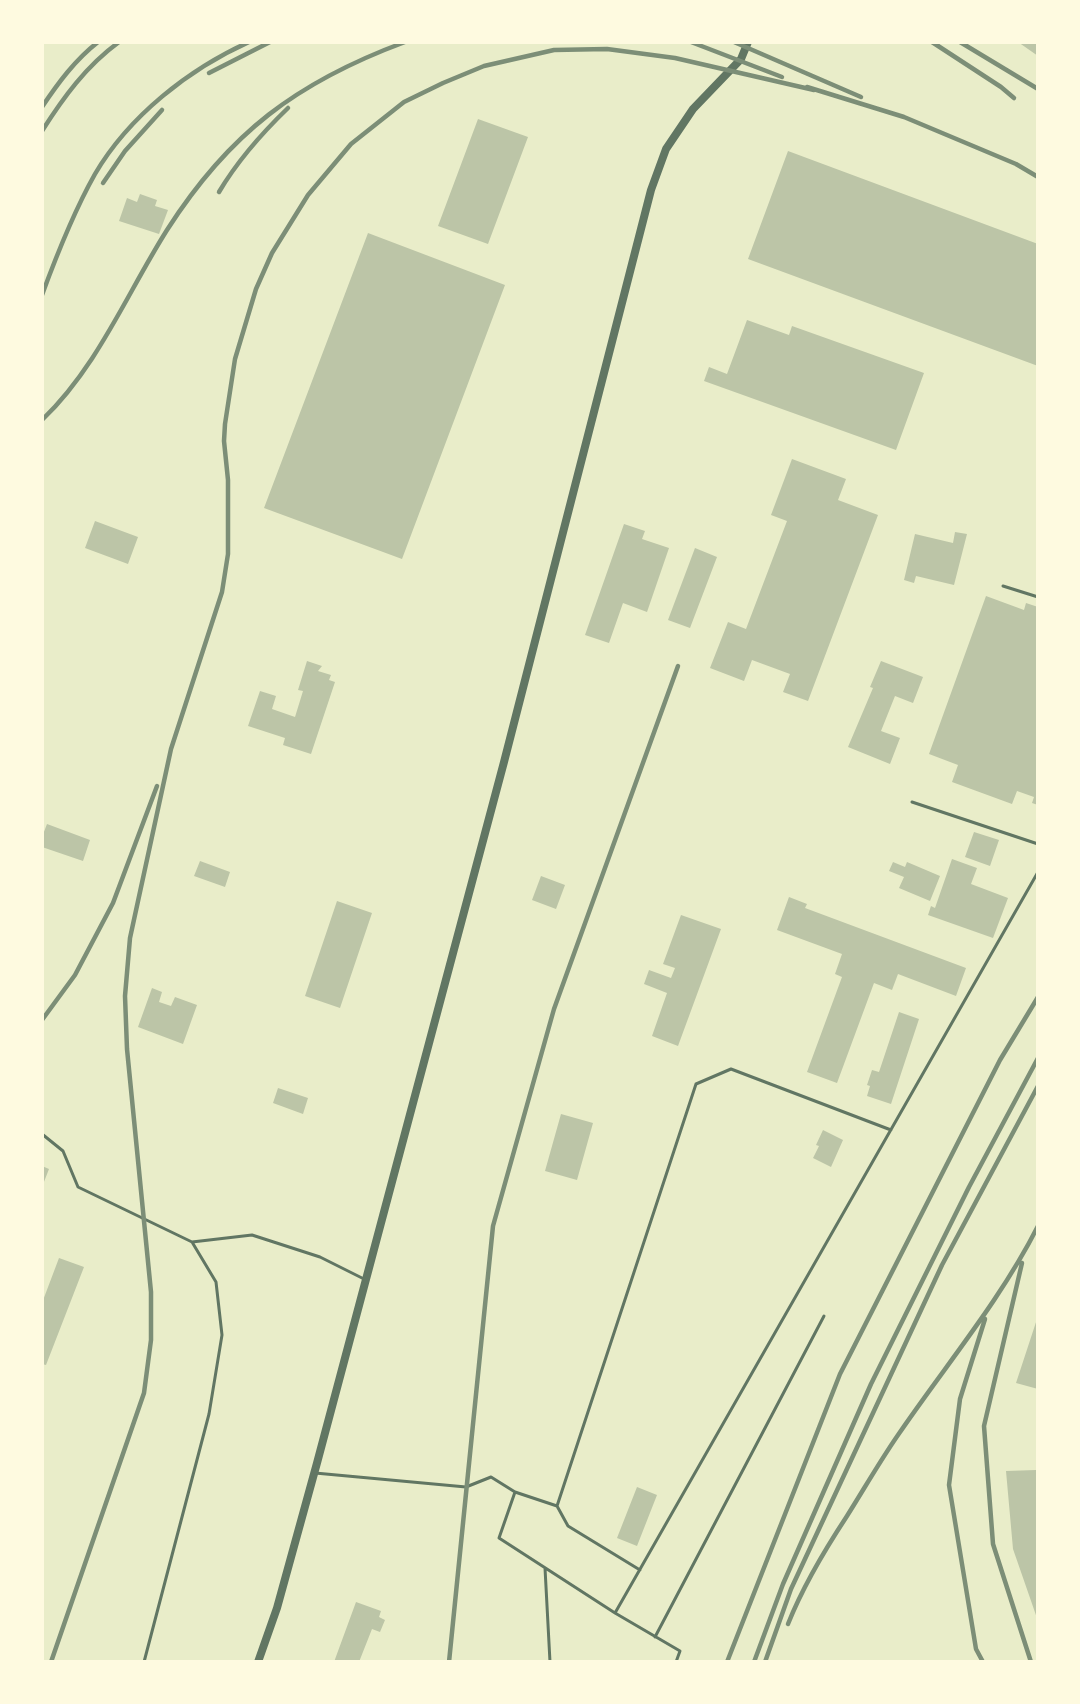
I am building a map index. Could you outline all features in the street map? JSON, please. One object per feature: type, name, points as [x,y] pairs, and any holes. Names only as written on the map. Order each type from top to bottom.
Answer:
[{"type":"street","points":[[258,1662],[277,1608],[366,1280],[504,762],[651,190],[666,149],[693,109],[741,59],[748,42]]},
{"type":"lane","points":[[1003,586],[1038,597]]},
{"type":"lane","points":[[912,802],[1038,844]]},
{"type":"lane","points":[[615,1613],[1038,872]]},
{"type":"lane","points":[[557,1506],[696,1084],[731,1069],[891,1130]]},
{"type":"lane","points":[[42,1134],[63,1151],[78,1186],[192,1242],[252,1235],[320,1257],[366,1280]]},
{"type":"lane","points":[[144,1662],[209,1414],[222,1335],[216,1282],[192,1242]]},
{"type":"lane","points":[[655,1637],[824,1316]]},
{"type":"lane","points":[[314,1473],[466,1487],[491,1477],[515,1492],[557,1506],[568,1526],[640,1569]]},
{"type":"lane","points":[[515,1492],[499,1538],[615,1613],[680,1651],[676,1662]]},
{"type":"lane","points":[[545,1568],[550,1662]]},
{"type":"building","points":[[1018,42],[1038,42],[1038,56]]},
{"type":"building","points":[[478,119],[528,137],[488,244],[438,226]]},
{"type":"building","points":[[788,151],[1038,244],[1038,366],[748,259]]},
{"type":"building","points":[[140,194],[157,200],[155,206],[168,210],[159,234],[119,221],[127,198],[137,202]]},
{"type":"building","points":[[368,233],[505,285],[402,559],[264,508]]},
{"type":"building","points":[[747,320],[789,335],[792,326],[924,373],[896,450],[704,381],[709,367],[727,374]]},
{"type":"building","points":[[792,459],[846,479],[838,500],[878,515],[808,701],[783,692],[790,674],[752,660],[744,681],[710,668],[728,622],[746,629],[787,521],[771,515]]},
{"type":"building","points":[[95,521],[138,537],[128,564],[85,548]]},
{"type":"building","points":[[624,524],[645,531],[642,539],[669,548],[647,612],[623,603],[609,643],[585,635]]},
{"type":"building","points":[[955,532],[967,534],[954,585],[916,576],[914,583],[904,580],[915,534],[953,543]]},
{"type":"building","points":[[695,548],[717,557],[690,628],[668,620]]},
{"type":"building","points":[[986,596],[1024,610],[1026,603],[1038,607],[1038,805],[1032,803],[1034,797],[1017,791],[1012,804],[952,782],[958,765],[929,754]]},
{"type":"building","points":[[307,661],[322,666],[318,671],[331,675],[329,680],[335,682],[311,754],[283,745],[285,738],[248,726],[260,691],[276,696],[272,709],[295,717],[303,691],[298,690]]},
{"type":"building","points":[[881,661],[923,677],[913,703],[895,696],[881,731],[900,738],[890,764],[848,747],[873,688],[870,687]]},
{"type":"building","points":[[47,824],[90,840],[83,861],[42,847],[42,837]]},
{"type":"building","points":[[974,832],[999,840],[990,866],[965,857]]},
{"type":"building","points":[[952,859],[977,868],[971,884],[1008,898],[993,938],[928,915],[931,906],[935,908]]},
{"type":"building","points":[[200,861],[230,872],[225,887],[194,876]]},
{"type":"building","points":[[893,862],[905,867],[907,862],[940,876],[930,901],[899,888],[904,877],[889,871]]},
{"type":"building","points":[[541,876],[565,885],[556,909],[532,900]]},
{"type":"building","points":[[789,897],[807,904],[805,908],[966,968],[956,996],[898,974],[892,990],[874,983],[837,1083],[807,1072],[842,977],[835,974],[842,954],[777,930]]},
{"type":"building","points":[[337,901],[372,913],[340,1008],[305,996]]},
{"type":"building","points":[[681,915],[721,929],[678,1046],[652,1036],[667,993],[644,984],[649,970],[671,978],[675,968],[663,964]]},
{"type":"building","points":[[152,988],[162,992],[159,1002],[171,1006],[175,997],[197,1005],[183,1044],[138,1027]]},
{"type":"building","points":[[899,1012],[919,1019],[891,1104],[867,1096],[870,1086],[867,1085],[872,1070],[879,1072]]},
{"type":"building","points":[[278,1088],[308,1098],[303,1114],[273,1103]]},
{"type":"building","points":[[561,1114],[593,1123],[577,1180],[545,1171]]},
{"type":"building","points":[[823,1130],[843,1140],[831,1167],[813,1158]]},
{"type":"building","points":[[42,1166],[49,1169],[42,1187]]},
{"type":"building","points":[[59,1258],[84,1267],[46,1365],[42,1364],[42,1303]]},
{"type":"building","points":[[1038,1316],[1038,1389],[1016,1383]]},
{"type":"building","points":[[1036,1470],[1038,1621],[1013,1549],[1006,1471]]},
{"type":"building","points":[[637,1487],[657,1495],[637,1546],[617,1538]]},
{"type":"building","points":[[356,1602],[381,1611],[379,1617],[385,1620],[380,1632],[372,1629],[359,1662],[334,1662]]},
{"type":"railway","points":[[42,107],[67,72],[98,42]]},
{"type":"railway","points":[[42,131],[76,83],[96,61],[119,42]]},
{"type":"railway","points":[[42,295],[87,189],[109,153],[125,133],[162,96],[183,80],[249,42]]},
{"type":"railway","points":[[209,73],[270,42]]},
{"type":"railway","points":[[42,420],[79,377],[110,329],[167,230],[215,165],[241,138],[299,93],[366,58],[405,42]]},
{"type":"railway","points":[[691,42],[782,77]]},
{"type":"railway","points":[[734,42],[861,97]]},
{"type":"railway","points":[[932,42],[1014,98]]},
{"type":"railway","points":[[960,42],[1038,89]]},
{"type":"railway","points":[[51,1662],[144,1393],[151,1340],[151,1292],[127,1049],[125,996],[130,938],[171,749],[222,592],[228,554],[225,424],[235,359],[256,289],[272,253],[308,195],[351,144],[404,102],[484,66],[554,50],[607,49],[675,58],[814,90]]},
{"type":"railway","points":[[807,87],[904,117],[1016,164],[1038,177]]},
{"type":"railway","points":[[219,192],[250,148],[288,108]]},
{"type":"railway","points":[[103,183],[125,151],[162,110]]},
{"type":"railway","points":[[449,1662],[493,1226],[554,1009],[678,666]]},
{"type":"railway","points":[[42,1020],[75,975],[113,903],[157,786]]},
{"type":"railway","points":[[727,1662],[840,1374],[1000,1060],[1038,997]]},
{"type":"railway","points":[[754,1662],[783,1584],[871,1384],[969,1187],[1038,1058]]},
{"type":"railway","points":[[765,1662],[791,1589],[942,1265],[1038,1086]]},
{"type":"railway","points":[[788,1624],[814,1569],[878,1465],[1007,1281],[1038,1226]]},
{"type":"railway","points":[[1022,1263],[984,1426],[993,1544],[1031,1662]]},
{"type":"railway","points":[[983,1662],[976,1649],[949,1485],[960,1399],[985,1319]]}]
